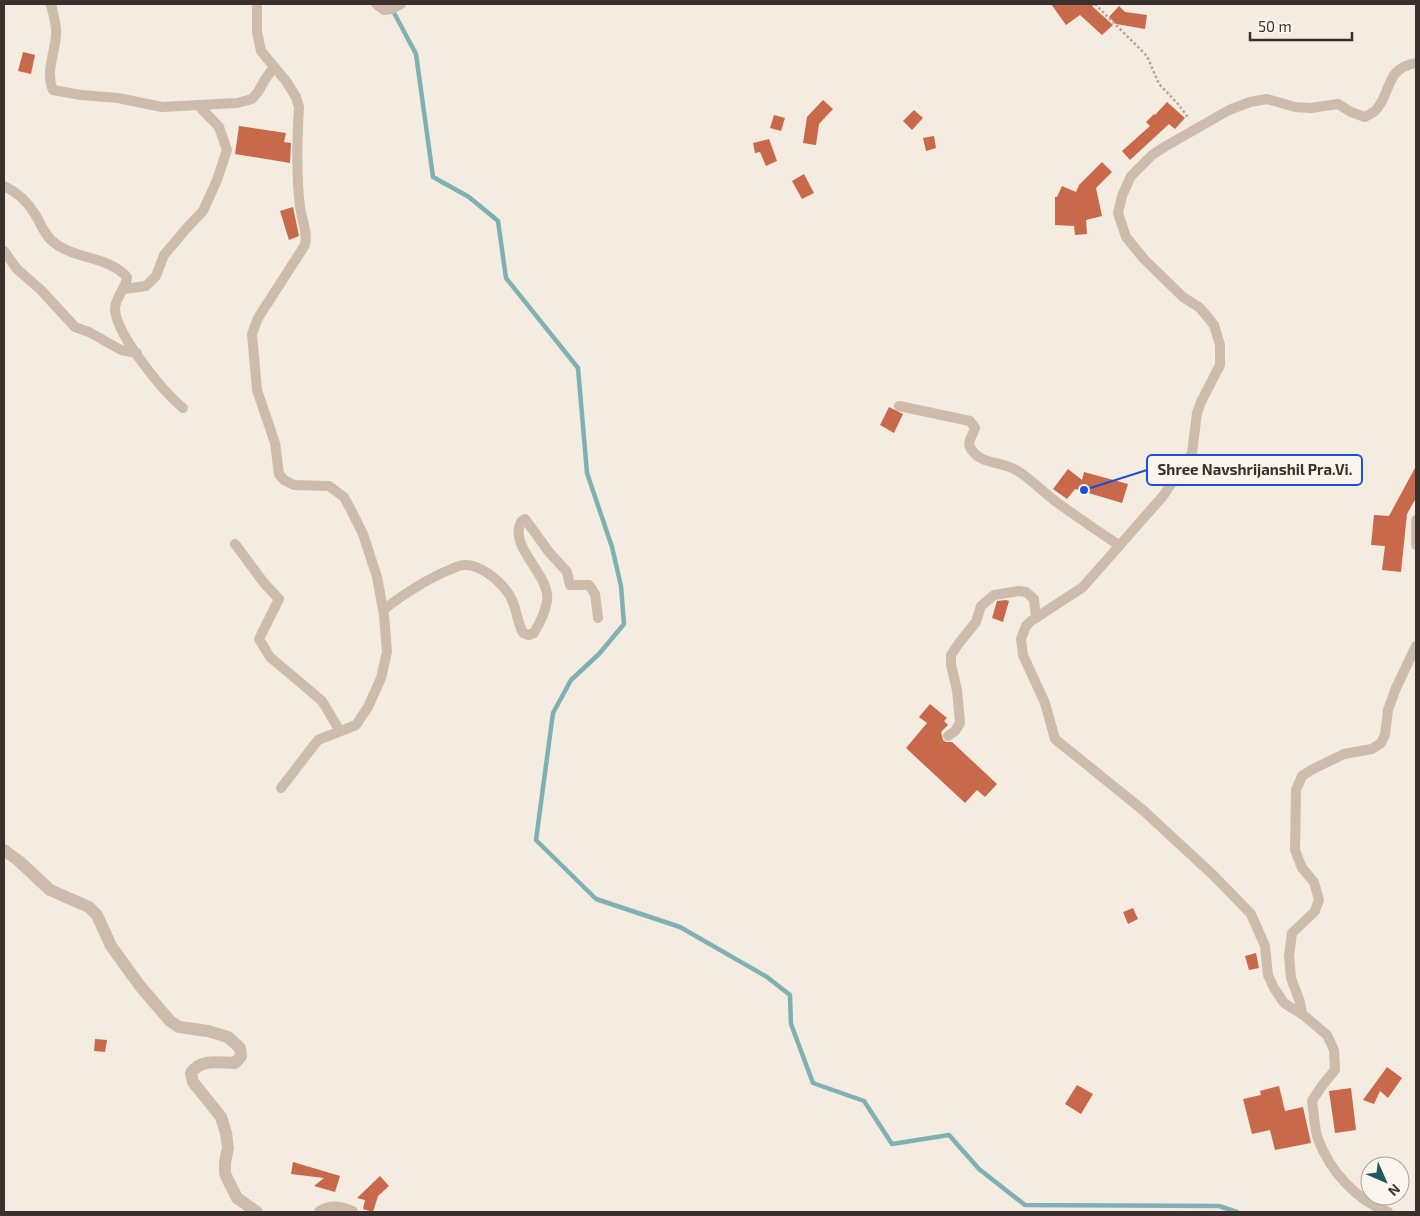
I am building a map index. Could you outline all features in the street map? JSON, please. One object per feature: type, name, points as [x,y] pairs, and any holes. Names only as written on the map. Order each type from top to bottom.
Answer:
[{"type":"street","points":[[51,4],[57,34],[50,73],[50,84],[53,90],[81,95],[118,98],[162,107],[237,103],[252,99],[274,67]]},
{"type":"street","points":[[257,4],[257,32],[261,51],[286,81],[296,97],[299,107],[298,176],[300,209],[307,237],[305,245],[258,318],[252,334],[258,390],[275,443],[279,474],[284,480],[294,485],[329,486],[344,497],[363,534],[377,576],[383,610],[387,652],[381,678],[368,707],[356,725],[318,740],[281,788]]},
{"type":"street","points":[[376,4],[384,10],[392,9],[401,4]]},
{"type":"street","points":[[1388,1212],[1377,1208],[1363,1199],[1342,1180],[1329,1161],[1318,1138],[1312,1101],[1335,1070],[1334,1050],[1327,1035],[1302,1014],[1284,1003],[1274,988],[1268,975],[1265,946],[1251,914],[1213,875],[1144,811],[1055,739],[1044,703],[1023,655],[1021,639],[1026,626],[1083,587],[1163,496],[1192,453],[1197,413],[1220,365],[1220,345],[1214,326],[1200,308],[1183,296],[1144,259],[1126,237],[1118,213],[1122,196],[1131,176],[1152,155],[1195,128],[1243,105],[1267,99],[1295,107],[1311,108],[1338,104],[1351,112],[1365,117],[1376,110],[1387,90],[1390,80],[1396,72],[1410,64],[1416,63]]},
{"type":"street","points":[[124,289],[146,286],[156,276],[164,255],[203,211],[217,180],[227,150],[219,128],[198,105]]},
{"type":"street","points":[[4,186],[24,200],[51,240],[76,254],[109,264],[127,277],[124,289],[115,302],[118,326],[169,396],[183,408]]},
{"type":"street","points":[[4,251],[17,269],[41,290],[75,326],[121,350],[137,353]]},
{"type":"street","points":[[899,406],[970,421],[975,428],[969,442],[970,448],[975,453],[990,463],[1001,464],[1015,470],[1119,545]]},
{"type":"street","points":[[383,610],[412,588],[437,575],[462,565],[477,567],[496,580],[508,593],[516,607],[519,624],[523,633],[529,635],[534,633],[542,620],[548,599],[544,582],[530,563],[518,532],[521,522],[525,520],[567,572],[570,584],[588,585],[595,594],[598,618]]},
{"type":"street","points":[[1416,520],[1416,545]]},
{"type":"street","points":[[235,544],[264,583],[279,599],[259,639],[270,657],[322,701],[340,731]]},
{"type":"street","points":[[948,736],[960,724],[951,655],[976,622],[981,606],[994,595],[1020,591],[1026,592],[1034,599],[1036,618]]},
{"type":"street","points":[[1302,1014],[1300,1002],[1291,978],[1289,956],[1292,933],[1315,911],[1319,900],[1314,882],[1302,868],[1295,850],[1296,790],[1302,776],[1313,769],[1344,754],[1372,749],[1381,743],[1385,735],[1388,710],[1416,646]]},
{"type":"street","points":[[4,850],[19,861],[50,890],[89,907],[97,915],[111,946],[140,986],[170,1021],[179,1027],[208,1031],[228,1037],[240,1048],[241,1056],[235,1063],[208,1062],[199,1064],[192,1073],[193,1082],[221,1116],[228,1148],[225,1162],[227,1178],[237,1198],[257,1212]]},
{"type":"street","points":[[320,1212],[333,1207],[352,1212]]},
{"type":"path","points":[[1095,4],[1147,56],[1159,84],[1178,104],[1195,128]]},
{"type":"building","points":[[1051,4],[1096,4],[1092,6],[1113,25],[1102,35],[1080,15],[1066,25]]},
{"type":"building","points":[[1119,6],[1125,12],[1147,15],[1145,29],[1116,24],[1109,17]]},
{"type":"building","points":[[23,52],[35,55],[31,74],[18,71]]},
{"type":"building","points":[[823,100],[833,109],[819,124],[816,145],[803,143],[807,117]]},
{"type":"building","points":[[1167,102],[1185,118],[1175,129],[1169,124],[1130,160],[1122,151],[1150,126],[1146,122]]},
{"type":"building","points":[[914,110],[923,118],[912,130],[903,121]]},
{"type":"building","points":[[774,115],[785,118],[781,131],[770,128]]},
{"type":"building","points":[[239,126],[286,133],[284,142],[291,143],[290,163],[235,154]]},
{"type":"building","points":[[934,136],[936,148],[926,151],[923,138]]},
{"type":"building","points":[[769,139],[777,161],[766,166],[760,152],[755,153],[753,143]]},
{"type":"building","points":[[1102,162],[1112,172],[1096,188],[1102,216],[1086,220],[1087,234],[1075,235],[1074,226],[1055,225],[1055,197],[1057,197],[1062,186],[1076,192],[1079,185]]},
{"type":"building","points":[[804,174],[814,193],[802,199],[792,181]]},
{"type":"building","points":[[293,207],[299,236],[289,240],[280,211]]},
{"type":"building","points":[[889,407],[903,414],[894,433],[880,425]]},
{"type":"building","points":[[1416,466],[1416,498],[1407,514],[1401,572],[1382,570],[1385,546],[1371,545],[1374,515],[1389,516]]},
{"type":"building","points":[[1068,469],[1082,480],[1084,472],[1128,484],[1122,503],[1075,489],[1067,499],[1053,489]]},
{"type":"building","points":[[997,601],[1009,601],[1003,622],[992,618]]},
{"type":"building","points":[[930,704],[947,718],[944,721],[948,725],[941,732],[943,740],[952,742],[997,784],[985,797],[977,790],[965,803],[906,748],[927,723],[919,717]]},
{"type":"building","points":[[1133,908],[1138,919],[1128,924],[1123,912]]},
{"type":"building","points":[[1256,953],[1259,968],[1249,970],[1245,956]]},
{"type":"building","points":[[95,1039],[107,1040],[105,1052],[94,1051]]},
{"type":"building","points":[[1387,1067],[1402,1078],[1388,1098],[1380,1091],[1374,1104],[1363,1100]]},
{"type":"building","points":[[1077,1085],[1093,1094],[1081,1114],[1065,1104]]},
{"type":"building","points":[[1279,1086],[1285,1111],[1303,1107],[1311,1143],[1275,1150],[1270,1130],[1252,1134],[1243,1099],[1261,1095],[1260,1091]]},
{"type":"building","points":[[1351,1088],[1356,1130],[1335,1133],[1329,1091]]},
{"type":"building","points":[[293,1162],[340,1176],[335,1192],[314,1186],[324,1178],[291,1174]]},
{"type":"building","points":[[380,1176],[389,1186],[378,1196],[373,1212],[363,1209],[365,1200],[357,1198]]},
{"type":"waterway","points":[[391,4],[416,54],[433,177],[469,197],[498,221],[506,278],[578,368],[587,473],[612,547],[621,586],[624,624],[599,654],[571,680],[553,713],[536,840],[596,899],[680,927],[767,977],[790,995],[791,1024],[813,1083],[864,1101],[892,1144],[949,1135],[979,1169],[1025,1205],[1219,1206],[1237,1212]]},
{"type":"place","name":"Shree Navshrijanshil Pra.Vi.","points":[[1084,490]]}]
